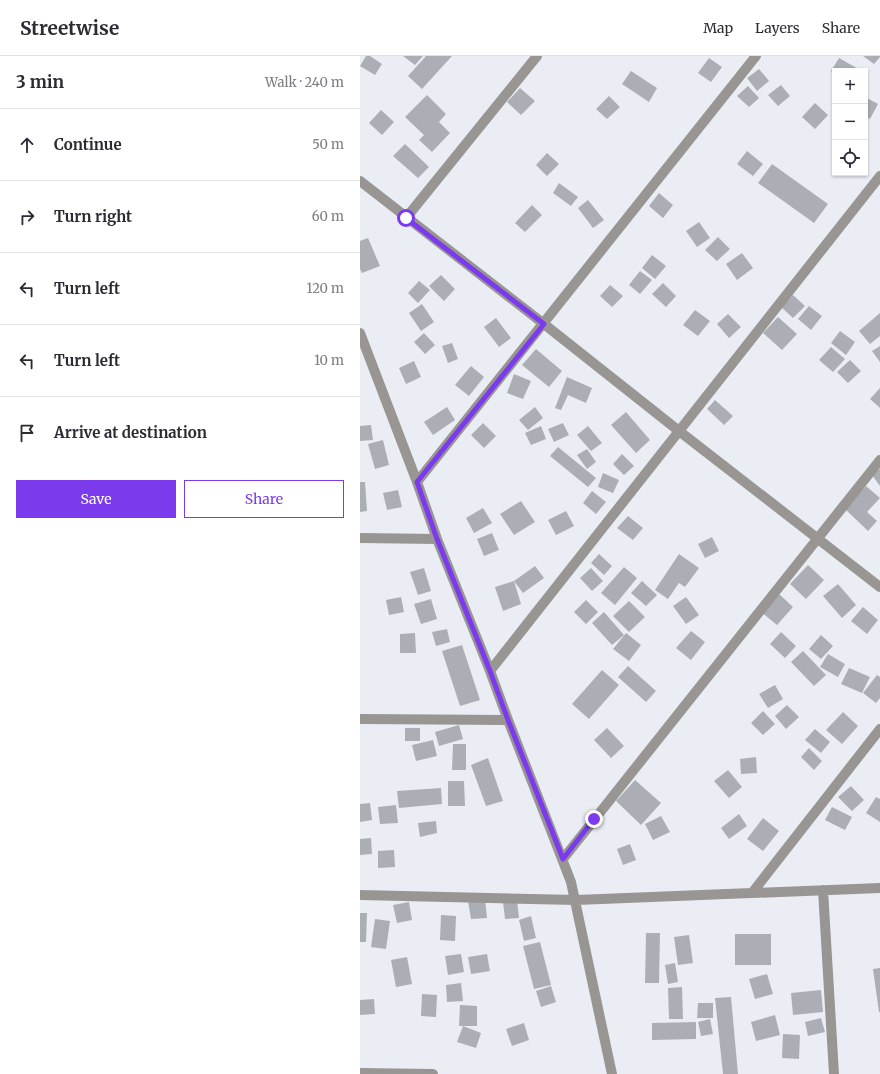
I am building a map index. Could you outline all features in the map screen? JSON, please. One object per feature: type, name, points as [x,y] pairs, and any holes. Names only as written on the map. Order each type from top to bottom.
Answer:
[{"type":"street","points":[[406,218],[537,56]]},
{"type":"street","points":[[417,482],[756,56]]},
{"type":"street","points":[[490,671],[880,176]]},
{"type":"street","points":[[360,181],[880,586]]},
{"type":"street","points":[[360,333],[364,355],[417,482],[437,539],[490,671],[571,882],[612,1074]]},
{"type":"street","points":[[563,859],[880,460]]},
{"type":"street","points":[[360,538],[437,539]]},
{"type":"street","points":[[360,719],[508,720]]},
{"type":"street","points":[[752,893],[880,729]]},
{"type":"street","points":[[360,895],[576,900],[880,888]]},
{"type":"street","points":[[823,890],[834,1074]]},
{"type":"street","points":[[360,1073],[433,1074]]},
{"type":"building","points":[[366,56],[370,56],[382,64],[375,75],[360,66]]},
{"type":"building","points":[[403,56],[423,56],[415,65]]},
{"type":"building","points":[[426,56],[452,56],[422,89],[408,76]]},
{"type":"building","points":[[863,56],[880,56],[880,57],[874,64]]},
{"type":"building","points":[[709,58],[722,67],[711,82],[698,73]]},
{"type":"building","points":[[839,58],[857,68],[833,68]]},
{"type":"building","points":[[759,69],[769,81],[757,91],[747,78]]},
{"type":"building","points":[[631,71],[657,88],[649,102],[622,84]]},
{"type":"building","points":[[781,85],[790,96],[778,106],[768,95]]},
{"type":"building","points":[[748,86],[759,98],[749,107],[737,96]]},
{"type":"building","points":[[520,88],[535,101],[521,115],[507,102]]},
{"type":"building","points":[[427,95],[446,114],[439,122],[450,133],[432,152],[419,140],[424,135],[405,117]]},
{"type":"building","points":[[609,96],[620,107],[607,119],[596,109]]},
{"type":"building","points":[[868,99],[878,104],[870,119],[868,118]]},
{"type":"building","points":[[815,103],[828,115],[815,129],[802,117]]},
{"type":"building","points":[[381,110],[394,122],[382,135],[369,123]]},
{"type":"building","points":[[405,144],[429,167],[418,178],[393,156]]},
{"type":"building","points":[[747,151],[763,164],[753,176],[737,164]]},
{"type":"building","points":[[547,153],[559,164],[547,176],[536,165]]},
{"type":"building","points":[[772,164],[828,204],[814,223],[758,183]]},
{"type":"building","points":[[559,183],[578,197],[571,206],[553,193]]},
{"type":"building","points":[[659,193],[673,205],[663,218],[649,206]]},
{"type":"building","points":[[588,200],[604,220],[593,228],[578,208]]},
{"type":"building","points":[[532,205],[542,215],[525,232],[515,223]]},
{"type":"building","points":[[699,222],[710,238],[697,247],[686,231]]},
{"type":"building","points":[[718,237],[730,249],[717,261],[705,250]]},
{"type":"building","points":[[368,238],[380,266],[362,273],[360,269],[360,241]]},
{"type":"building","points":[[742,253],[753,268],[737,280],[726,264]]},
{"type":"building","points":[[652,255],[666,266],[655,279],[642,268]]},
{"type":"building","points":[[640,271],[652,280],[640,294],[629,285]]},
{"type":"building","points":[[441,275],[455,289],[444,301],[429,286]]},
{"type":"building","points":[[419,281],[430,290],[418,303],[408,293]]},
{"type":"building","points":[[663,283],[676,296],[666,307],[652,294]]},
{"type":"building","points":[[610,285],[623,296],[612,307],[600,296]]},
{"type":"building","points":[[793,295],[805,306],[793,318],[781,307]]},
{"type":"building","points":[[422,304],[434,322],[421,331],[409,313]]},
{"type":"building","points":[[809,306],[822,316],[811,330],[798,319]]},
{"type":"building","points":[[695,310],[710,321],[698,336],[683,325]]},
{"type":"building","points":[[880,313],[880,336],[870,344],[859,331]]},
{"type":"building","points":[[728,314],[741,327],[729,338],[717,324]]},
{"type":"building","points":[[778,317],[797,334],[782,350],[763,333]]},
{"type":"building","points":[[496,318],[511,338],[499,347],[484,327]]},
{"type":"building","points":[[840,331],[855,342],[846,355],[831,343]]},
{"type":"building","points":[[424,333],[435,345],[425,354],[414,342]]},
{"type":"building","points":[[452,343],[458,359],[448,363],[442,346]]},
{"type":"building","points":[[880,346],[880,362],[872,351]]},
{"type":"building","points":[[831,347],[845,359],[833,372],[819,360]]},
{"type":"building","points":[[536,349],[562,371],[549,387],[522,365]]},
{"type":"building","points":[[850,360],[861,371],[848,383],[837,372]]},
{"type":"building","points":[[414,361],[421,377],[406,384],[399,368]]},
{"type":"building","points":[[471,366],[484,377],[469,396],[455,385]]},
{"type":"building","points":[[514,374],[531,381],[523,399],[507,393]]},
{"type":"building","points":[[567,377],[592,388],[586,403],[568,395],[561,410],[555,408]]},
{"type":"building","points":[[880,388],[880,408],[870,399]]},
{"type":"building","points":[[715,400],[733,416],[724,425],[707,409]]},
{"type":"building","points":[[447,407],[455,420],[433,435],[424,422]]},
{"type":"building","points":[[535,407],[543,418],[528,430],[519,420]]},
{"type":"building","points":[[626,412],[650,440],[636,453],[611,425]]},
{"type":"building","points":[[483,423],[496,436],[484,448],[471,435]]},
{"type":"building","points":[[563,423],[569,435],[554,442],[548,429]]},
{"type":"building","points":[[371,425],[373,440],[360,441],[360,426]]},
{"type":"building","points":[[541,426],[546,439],[531,445],[525,433]]},
{"type":"building","points":[[588,426],[602,443],[591,451],[577,435]]},
{"type":"building","points":[[383,440],[389,465],[375,469],[368,444]]},
{"type":"building","points":[[558,447],[596,478],[588,487],[550,456]]},
{"type":"building","points":[[587,449],[596,462],[587,469],[577,455]]},
{"type":"building","points":[[622,454],[634,466],[624,475],[613,464]]},
{"type":"building","points":[[880,469],[880,486],[872,475]]},
{"type":"building","points":[[603,473],[619,480],[613,493],[598,487]]},
{"type":"building","points":[[360,482],[365,482],[367,511],[360,512]]},
{"type":"building","points":[[866,486],[880,498],[867,512],[877,521],[868,531],[845,509]]},
{"type":"building","points":[[398,490],[402,507],[387,510],[383,493]]},
{"type":"building","points":[[592,491],[606,502],[596,514],[583,503]]},
{"type":"building","points":[[521,501],[535,522],[514,535],[500,514]]},
{"type":"building","points":[[483,508],[492,523],[474,533],[466,518]]},
{"type":"building","points":[[566,511],[574,526],[556,535],[548,520]]},
{"type":"building","points":[[628,516],[643,528],[633,540],[617,528]]},
{"type":"building","points":[[492,533],[499,550],[484,556],[477,539]]},
{"type":"building","points":[[712,537],[719,551],[705,558],[698,544]]},
{"type":"building","points":[[599,554],[612,566],[604,575],[591,563]]},
{"type":"building","points":[[679,554],[699,568],[685,587],[679,583],[668,599],[655,590]]},
{"type":"building","points":[[808,565],[824,580],[806,599],[790,584]]},
{"type":"building","points":[[535,566],[544,578],[523,593],[514,581]]},
{"type":"building","points":[[624,567],[637,578],[615,605],[601,593]]},
{"type":"building","points":[[424,568],[431,591],[418,595],[410,572]]},
{"type":"building","points":[[591,568],[603,581],[592,591],[580,578]]},
{"type":"building","points":[[514,581],[521,604],[503,611],[495,587]]},
{"type":"building","points":[[642,581],[657,595],[646,606],[631,593]]},
{"type":"building","points":[[838,584],[856,605],[842,618],[823,596]]},
{"type":"building","points":[[778,593],[793,607],[777,625],[761,612]]},
{"type":"building","points":[[401,597],[404,612],[389,615],[386,600]]},
{"type":"building","points":[[686,597],[699,615],[686,624],[673,606]]},
{"type":"building","points":[[431,599],[437,619],[421,624],[414,604]]},
{"type":"building","points":[[586,600],[598,612],[586,624],[574,612]]},
{"type":"building","points":[[629,601],[645,617],[629,632],[613,616]]},
{"type":"building","points":[[863,607],[878,620],[867,634],[851,621]]},
{"type":"building","points":[[604,612],[624,635],[612,645],[592,623]]},
{"type":"building","points":[[447,629],[450,642],[436,646],[432,632]]},
{"type":"building","points":[[691,631],[705,642],[691,660],[676,648]]},
{"type":"building","points":[[781,632],[796,646],[785,658],[770,644]]},
{"type":"building","points":[[415,633],[416,653],[400,653],[400,634]]},
{"type":"building","points":[[626,633],[641,645],[629,661],[613,649]]},
{"type":"building","points":[[821,635],[833,646],[821,659],[809,649]]},
{"type":"building","points":[[462,645],[480,700],[460,706],[442,651]]},
{"type":"building","points":[[803,651],[826,675],[814,686],[791,662]]},
{"type":"building","points":[[828,654],[845,664],[838,677],[820,667]]},
{"type":"building","points":[[628,666],[656,691],[646,702],[618,677]]},
{"type":"building","points":[[849,668],[870,677],[862,693],[841,684]]},
{"type":"building","points":[[602,670],[619,685],[589,719],[572,704]]},
{"type":"building","points":[[877,675],[880,677],[880,698],[876,703],[863,693]]},
{"type":"building","points":[[775,685],[783,699],[768,708],[759,694]]},
{"type":"building","points":[[787,705],[799,717],[786,729],[775,716]]},
{"type":"building","points":[[763,711],[775,724],[763,735],[751,723]]},
{"type":"building","points":[[843,712],[858,726],[842,744],[826,730]]},
{"type":"building","points":[[459,725],[463,739],[439,746],[435,732]]},
{"type":"building","points":[[405,728],[420,728],[420,741],[405,741]]},
{"type":"building","points":[[607,728],[624,746],[611,758],[594,740]]},
{"type":"building","points":[[815,729],[830,742],[821,753],[805,740]]},
{"type":"building","points":[[433,740],[437,756],[416,761],[412,745]]},
{"type":"building","points":[[453,744],[466,744],[466,770],[452,770]]},
{"type":"building","points":[[809,748],[822,761],[814,770],[801,757]]},
{"type":"building","points":[[756,757],[757,773],[741,774],[740,759]]},
{"type":"building","points":[[488,758],[503,801],[486,806],[471,765]]},
{"type":"building","points":[[728,770],[742,787],[729,798],[714,781]]},
{"type":"building","points":[[635,780],[661,803],[641,825],[616,801]]},
{"type":"building","points":[[448,781],[464,781],[465,806],[448,806]]},
{"type":"building","points":[[851,786],[864,800],[852,811],[838,797]]},
{"type":"building","points":[[441,788],[442,804],[399,808],[397,791]]},
{"type":"building","points":[[876,797],[880,799],[880,822],[866,813]]},
{"type":"building","points":[[370,803],[372,820],[360,822],[360,804]]},
{"type":"building","points":[[396,805],[398,823],[380,824],[378,807]]},
{"type":"building","points":[[832,807],[852,817],[845,830],[825,820]]},
{"type":"building","points":[[739,814],[747,826],[729,839],[721,828]]},
{"type":"building","points":[[661,816],[670,832],[653,840],[645,824]]},
{"type":"building","points":[[763,818],[779,831],[763,851],[747,839]]},
{"type":"building","points":[[436,821],[437,833],[420,837],[418,823]]},
{"type":"building","points":[[371,838],[372,854],[360,855],[360,839]]},
{"type":"building","points":[[630,844],[636,860],[623,865],[617,849]]},
{"type":"building","points":[[394,850],[395,867],[378,868],[378,851]]},
{"type":"building","points":[[485,899],[487,918],[471,919],[468,901]]},
{"type":"building","points":[[517,900],[519,918],[505,919],[503,902]]},
{"type":"building","points":[[409,902],[412,920],[397,923],[393,905]]},
{"type":"building","points":[[360,913],[367,913],[366,942],[360,942]]},
{"type":"building","points":[[441,915],[456,916],[455,941],[440,940]]},
{"type":"building","points":[[531,916],[536,938],[524,941],[519,920]]},
{"type":"building","points":[[375,919],[390,921],[386,949],[371,947]]},
{"type":"building","points":[[646,933],[660,933],[659,983],[645,983]]},
{"type":"building","points":[[735,934],[771,934],[771,965],[735,965]]},
{"type":"building","points":[[689,935],[693,963],[678,965],[674,937]]},
{"type":"building","points":[[540,942],[551,985],[534,989],[523,946]]},
{"type":"building","points":[[461,954],[464,972],[448,975],[445,956]]},
{"type":"building","points":[[487,954],[490,971],[471,974],[468,957]]},
{"type":"building","points":[[407,957],[412,984],[396,987],[391,960]]},
{"type":"building","points":[[675,963],[678,982],[668,984],[665,965]]},
{"type":"building","points":[[880,968],[880,1012],[879,1012],[873,969]]},
{"type":"building","points":[[767,974],[773,994],[755,999],[749,979]]},
{"type":"building","points":[[461,983],[463,1001],[447,1002],[446,985]]},
{"type":"building","points":[[551,986],[556,1002],[541,1007],[536,991]]},
{"type":"building","points":[[682,987],[683,1019],[669,1019],[668,988]]},
{"type":"building","points":[[821,990],[823,1012],[793,1015],[791,993]]},
{"type":"building","points":[[422,994],[437,995],[436,1017],[421,1016]]},
{"type":"building","points":[[731,997],[738,1074],[723,1074],[715,998]]},
{"type":"building","points":[[374,999],[375,1014],[360,1015],[360,1000]]},
{"type":"building","points":[[698,1003],[713,1003],[713,1018],[697,1018]]},
{"type":"building","points":[[460,1005],[477,1006],[477,1026],[459,1026]]},
{"type":"building","points":[[775,1015],[780,1035],[756,1041],[751,1022]]},
{"type":"building","points":[[821,1018],[825,1032],[808,1036],[805,1022]]},
{"type":"building","points":[[710,1019],[713,1034],[701,1036],[698,1022]]},
{"type":"building","points":[[696,1022],[696,1039],[652,1040],[652,1023]]},
{"type":"building","points":[[524,1023],[529,1040],[512,1046],[506,1029]]},
{"type":"building","points":[[463,1026],[481,1033],[476,1048],[457,1042]]},
{"type":"building","points":[[783,1034],[800,1035],[799,1059],[782,1058]]},
{"type":"route","points":[[406,218],[544,324],[417,482],[437,539],[563,859],[594,819]]}]
